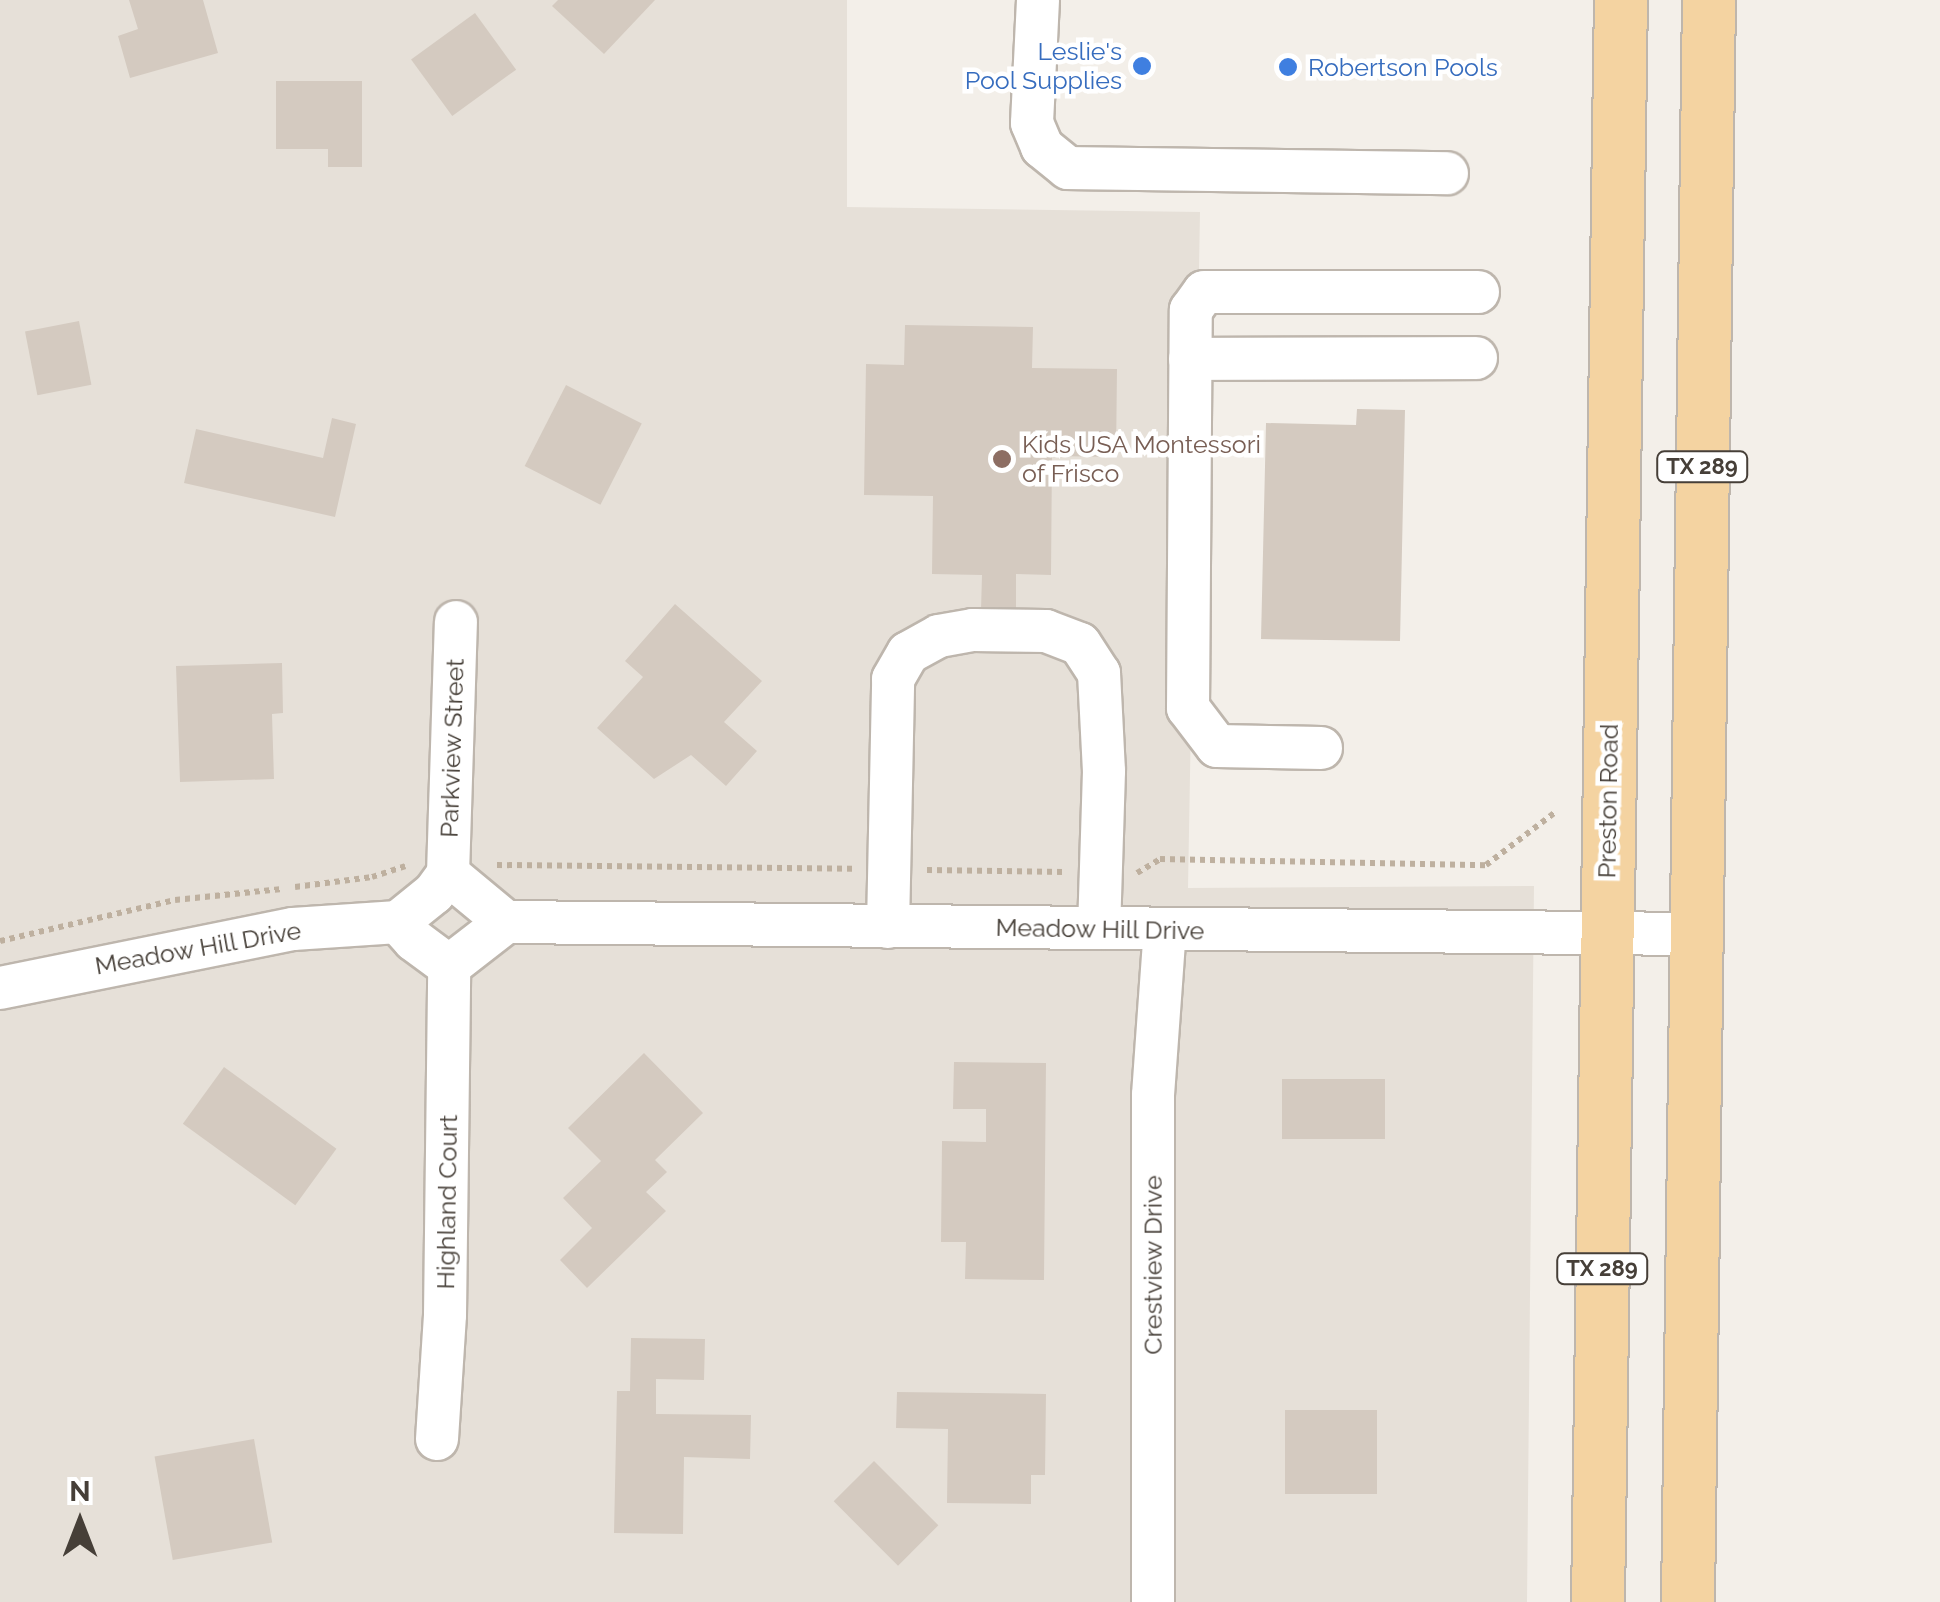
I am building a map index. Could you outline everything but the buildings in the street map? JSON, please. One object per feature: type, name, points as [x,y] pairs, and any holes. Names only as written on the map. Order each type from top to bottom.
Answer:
[{"type":"main road","name":"Preston Road","points":[[1598,1602],[1622,0]]},
{"type":"main road","name":"TX 289","points":[[1688,1602],[1709,0]]},
{"type":"street","points":[[1038,0],[1032,123],[1042,147],[1068,168],[1447,173]]},
{"type":"street","points":[[1321,748],[1217,746],[1188,708],[1191,310],[1204,292],[1478,292]]},
{"type":"street","points":[[1190,359],[1476,358]]},
{"type":"street","name":"Parkview Street","points":[[435,869],[456,622]]},
{"type":"street","points":[[888,927],[892,679],[908,654],[938,636],[972,630],[1046,630],[1080,644],[1098,673],[1104,771],[1100,928]]},
{"type":"street","points":[[435,869],[506,922],[448,966],[398,922],[434,893],[435,869]]},
{"type":"street","name":"Meadow Hill Drive","points":[[0,988],[294,929],[398,922]]},
{"type":"street","name":"Meadow Hill Drive","points":[[506,922],[1695,934]]},
{"type":"street","name":"Crestview Drive","points":[[1153,1602],[1153,1095],[1165,929]]},
{"type":"street","name":"Highland Court","points":[[436,1439],[445,1315],[448,966]]},
{"type":"path","points":[[1141,873],[1160,859],[1486,865],[1554,813]]},
{"type":"path","points":[[495,865],[858,869]]},
{"type":"path","points":[[0,942],[175,900],[435,869]]},
{"type":"path","points":[[916,870],[1073,872]]},
{"type":"shaded area","points":[[0,0],[847,0],[847,207],[1200,212],[1188,888],[1534,886],[1527,1602],[0,1602]]},
{"type":"place","name":"Leslie's Pool Supplies","points":[[1142,66]]},
{"type":"place","name":"Robertson Pools","points":[[1288,67]]},
{"type":"place","name":"Kids USA Montessori of Frisco","points":[[1002,459]]}]
